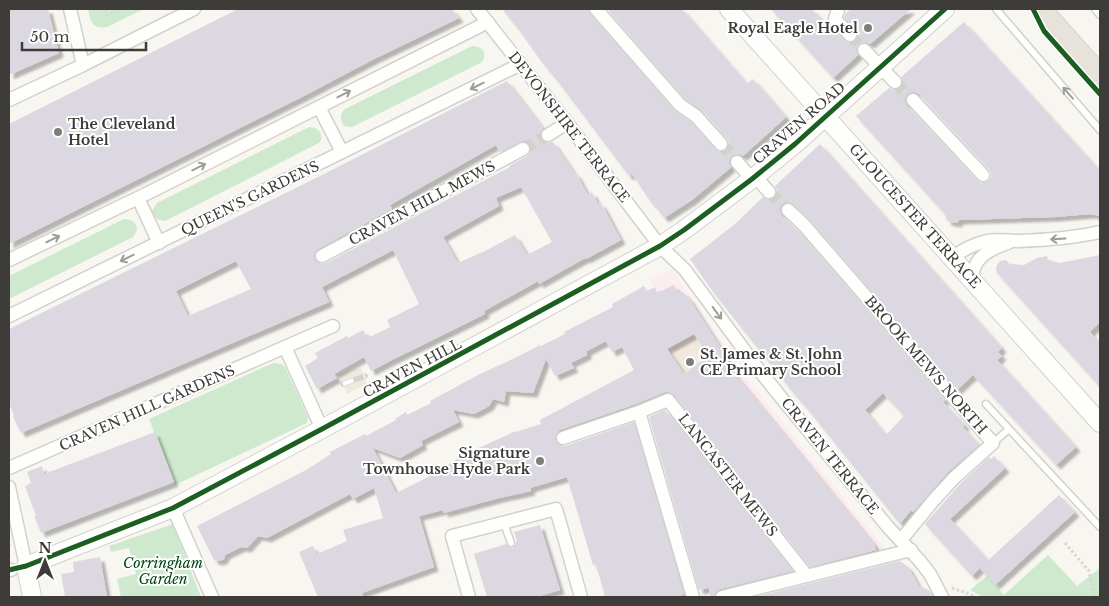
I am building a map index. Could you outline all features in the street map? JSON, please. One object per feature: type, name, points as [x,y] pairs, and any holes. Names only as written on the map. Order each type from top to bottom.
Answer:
[{"type":"main road","name":"GLOUCESTER TERRACE","points":[[729,9],[1100,423]]},
{"type":"main road","name":"CRAVEN ROAD","points":[[660,246],[754,178],[795,144],[945,9]]},
{"type":"main road","points":[[1041,9],[1100,75]]},
{"type":"main road","name":"CRAVEN HILL","points":[[173,508],[660,246]]},
{"type":"main road","points":[[32,597],[15,569],[173,508]]},
{"type":"street","points":[[70,9],[83,65]]},
{"type":"street","points":[[9,100],[194,9]]},
{"type":"street","name":"DEVONSHIRE TERRACE","points":[[478,9],[660,246]]},
{"type":"street","points":[[596,9],[680,105],[696,116],[721,144]]},
{"type":"street","points":[[837,9],[836,19],[850,35]]},
{"type":"street","points":[[9,260],[138,198],[488,22]]},
{"type":"street","points":[[864,50],[896,82]]},
{"type":"street","name":"QUEEN'S GARDENS","points":[[9,316],[521,64]]},
{"type":"street","points":[[913,100],[983,174]]},
{"type":"street","points":[[319,107],[342,152]]},
{"type":"street","points":[[548,135],[567,123]]},
{"type":"street","name":"CRAVEN HILL MEWS","points":[[322,256],[522,149]]},
{"type":"street","points":[[737,162],[769,192]]},
{"type":"street","points":[[138,198],[159,243]]},
{"type":"street","name":"BROOK MEWS NORTH","points":[[788,210],[803,224],[993,443],[954,478],[901,540]]},
{"type":"street","points":[[952,258],[977,243],[990,240],[1016,241],[1068,238],[1100,232]]},
{"type":"street","points":[[972,279],[973,270],[978,259],[990,250],[1016,241]]},
{"type":"street","name":"CRAVEN TERRACE","points":[[660,246],[685,270],[779,395],[888,527],[911,550],[930,574],[942,597]]},
{"type":"street","name":"CRAVEN HILL GARDENS","points":[[9,468],[334,326]]},
{"type":"street","points":[[285,347],[322,429]]},
{"type":"street","name":"LANCASTER MEWS","points":[[562,438],[639,412],[668,400],[807,576]]},
{"type":"street","points":[[639,412],[693,597]]},
{"type":"street","points":[[9,487],[15,569]]},
{"type":"street","points":[[173,508],[212,597]]},
{"type":"street","points":[[469,597],[452,536],[556,509],[581,597]]},
{"type":"street","points":[[722,597],[911,550]]},
{"type":"lane","points":[[996,9],[1100,130]]},
{"type":"lane","points":[[1095,9],[1100,15]]},
{"type":"lane","points":[[986,404],[1100,527]]},
{"type":"lane","points":[[993,443],[1009,429]]},
{"type":"lane","points":[[504,523],[511,543]]},
{"type":"path","points":[[105,9],[107,15],[120,9]]},
{"type":"path","points":[[1065,543],[1089,571],[1096,597]]},
{"type":"path","points":[[970,594],[975,597]]},
{"type":"shaded area","points":[[672,269],[738,367],[885,549],[845,560],[702,380],[706,328],[684,339],[650,280]]},
{"type":"shaded area","name":"St. James & St. John CE Primary School","points":[[707,327],[729,361],[679,397],[649,358]]},
{"type":"shaded area","points":[[361,367],[367,384],[347,394],[339,374]]},
{"type":"green space","points":[[88,9],[144,9],[102,28],[95,26]]},
{"type":"green space","points":[[472,46],[479,47],[483,51],[484,59],[482,62],[352,127],[344,126],[341,117],[345,109]]},
{"type":"green space","points":[[309,127],[315,128],[320,132],[321,140],[319,143],[165,221],[158,219],[154,215],[152,211],[157,203]]},
{"type":"green space","points":[[124,219],[131,220],[136,225],[137,230],[133,237],[9,299],[9,276]]},
{"type":"green space","points":[[273,363],[281,364],[285,367],[308,417],[307,423],[175,485],[149,419]]},
{"type":"green space","name":"Corringham Garden","points":[[173,524],[201,597],[121,597],[117,579],[136,574],[129,548],[111,552],[109,546]]},
{"type":"green space","points":[[1048,555],[1077,586],[1100,568],[1100,597],[983,597],[970,590],[987,576],[1004,595]]},
{"type":"building","points":[[9,9],[48,9],[59,53],[9,75]]},
{"type":"building","points":[[238,9],[452,9],[459,18],[372,60],[9,244],[9,124]]},
{"type":"building","points":[[502,9],[588,9],[590,14],[674,110],[691,122],[715,149],[723,152],[729,146],[727,139],[702,110],[685,99],[607,9],[682,9],[747,84],[753,79],[786,117],[743,156],[739,154],[732,156],[729,160],[731,167],[729,169],[692,200],[664,218],[632,174],[629,176]]},
{"type":"building","points":[[771,9],[812,9],[829,28],[831,26],[844,41],[851,43],[858,38],[858,33],[844,17],[851,9],[911,9],[870,44],[866,42],[859,44],[856,48],[858,55],[833,78]]},
{"type":"building","points":[[964,22],[1100,171],[1100,216],[1090,214],[959,220],[957,223],[947,221],[945,214],[856,116],[889,88],[893,90],[900,88],[903,84],[901,77]],"holes":[[[915,92],[989,169],[991,177],[988,181],[981,183],[977,181],[907,106],[905,102],[907,94]]]},
{"type":"building","points":[[507,81],[543,128],[540,135],[541,140],[548,143],[553,142],[576,173],[588,195],[592,192],[598,204],[601,203],[621,240],[539,284],[538,281],[484,311],[485,314],[371,371],[364,357],[334,374],[337,378],[317,389],[305,366],[318,358],[315,353],[347,336],[348,338],[363,330],[368,338],[390,327],[387,320],[419,304],[393,250],[322,287],[329,302],[21,433],[9,403],[9,329],[320,176]],"holes":[[[523,141],[530,145],[530,153],[510,167],[326,263],[321,264],[315,260],[314,255],[318,249],[392,209],[390,205],[496,145],[500,152]],[[521,187],[552,242],[527,255],[515,235],[458,263],[443,237],[499,206],[496,198]],[[236,261],[251,289],[188,316],[176,291]]]},
{"type":"building","points":[[820,144],[1002,348],[998,352],[1002,356],[997,360],[1076,447],[1056,465],[973,375],[957,390],[809,219],[793,204],[785,202],[780,208],[782,216],[797,230],[945,400],[943,402],[965,425],[963,427],[979,445],[948,472],[900,524],[767,360],[690,259],[735,224],[763,197],[770,200],[775,198],[777,191],[775,186]],"holes":[[[883,393],[904,416],[886,435],[865,410]]]},
{"type":"building","points":[[1100,255],[1100,322],[1090,332],[1100,344],[1100,387],[997,273],[996,269],[1000,261],[1006,260],[1009,264],[1024,265],[1037,258],[1047,256],[1048,260],[1060,263]]},
{"type":"building","points":[[674,285],[678,292],[683,292],[690,300],[729,361],[726,363],[874,544],[876,550],[810,567],[674,395],[665,392],[560,430],[555,437],[558,444],[565,446],[634,422],[684,594],[681,595],[682,597],[605,597],[596,564],[593,565],[567,477],[530,488],[531,491],[444,513],[443,510],[419,516],[434,567],[362,593],[363,597],[318,597],[299,552],[313,546],[317,554],[347,541],[343,530],[383,518],[374,488],[353,499],[350,494],[267,538],[258,536],[247,548],[241,547],[225,555],[224,559],[214,560],[197,526],[308,469],[331,454],[330,452],[365,434],[366,436],[396,420],[406,412],[407,415],[478,375],[565,334],[564,332],[613,307],[612,304],[644,286],[647,291],[655,287],[657,293]],"holes":[[[694,334],[709,356],[684,374],[667,349]],[[606,341],[612,352],[622,347],[634,370],[540,420],[541,424],[516,431],[461,456],[438,472],[396,493],[373,448],[400,458],[423,445],[421,441],[459,422],[453,410],[474,414],[489,406],[493,399],[504,402],[506,391],[533,393],[546,359],[555,376],[574,368],[571,363],[587,355],[587,351]]]},
{"type":"building","points":[[665,410],[793,571],[720,589],[714,597],[710,597],[709,588],[699,590],[649,417]]},
{"type":"building","points":[[155,432],[174,482],[41,533],[25,486],[31,483],[27,472],[42,466],[44,474]]},
{"type":"building","points":[[994,456],[1005,468],[950,519],[988,560],[982,566],[1059,495],[1075,512],[995,585],[980,568],[972,576],[925,524],[960,484],[989,457],[991,459]]},
{"type":"building","points":[[540,525],[560,590],[536,597],[487,597],[474,554],[506,544],[513,548],[517,541],[514,532]]},
{"type":"building","points":[[100,557],[107,597],[65,597],[61,574],[74,572],[73,562]]},
{"type":"building","points":[[900,561],[908,567],[919,586],[929,590],[933,597],[755,597]]},
{"type":"tunnel","points":[[850,35],[864,50]]},
{"type":"tunnel","points":[[895,82],[913,100]]},
{"type":"tunnel","points":[[523,149],[548,135]]},
{"type":"tunnel","points":[[721,144],[737,162]]},
{"type":"tunnel","points":[[769,192],[788,210]]},
{"type":"railway","points":[[343,384],[365,376]]},
{"type":"cycle path","points":[[9,570],[26,566],[173,508],[660,246],[752,179],[795,144],[945,9]]},
{"type":"cycle path","points":[[1033,9],[1044,31],[1100,94]]},
{"type":"place","name":"Royal Eagle Hotel","points":[[868,28]]},
{"type":"place","name":"The Cleveland Hotel","points":[[58,132]]},
{"type":"place","name":"St. James & St. John CE Primary School","points":[[690,362]]},
{"type":"place","name":"Signature Townhouse Hyde Park","points":[[540,461]]}]
